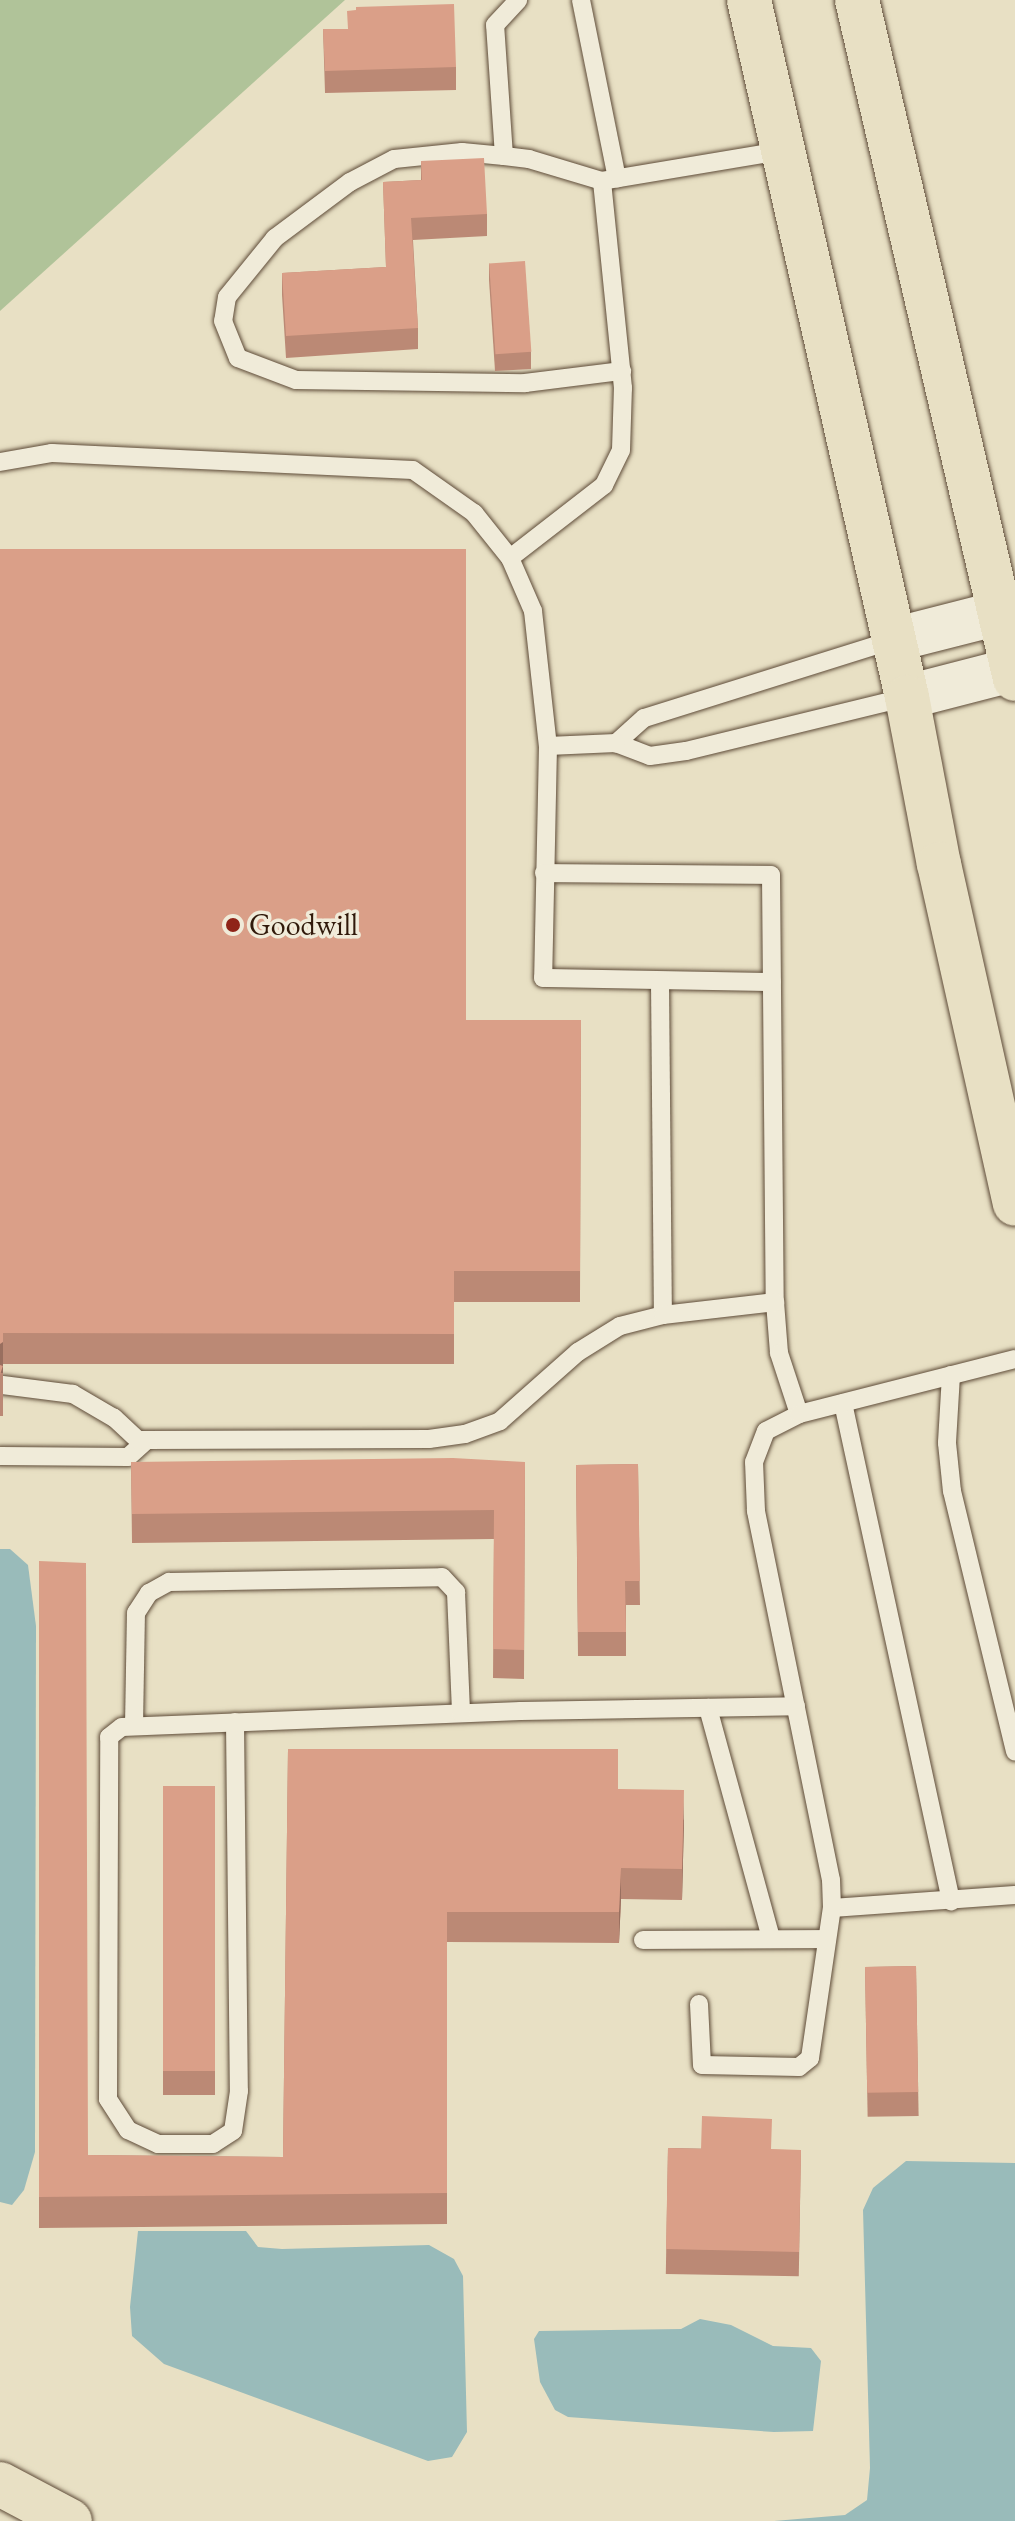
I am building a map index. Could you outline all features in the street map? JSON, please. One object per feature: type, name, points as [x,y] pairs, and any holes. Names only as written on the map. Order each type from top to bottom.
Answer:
[{"type":"main road","points":[[749,0],[907,697],[939,864],[1015,1204]]},
{"type":"main road","points":[[857,0],[1008,611],[1014,673]]},
{"type":"main road","points":[[0,2484],[70,2521]]},
{"type":"street","points":[[893,640],[1008,611]]},
{"type":"street","points":[[907,697],[1014,673]]},
{"type":"lane","points":[[504,156],[495,25],[518,0]]},
{"type":"lane","points":[[510,558],[604,485],[621,450],[622,371],[609,180],[581,0]]},
{"type":"lane","points":[[622,371],[525,383],[296,380],[238,358],[223,321],[227,297],[275,238],[350,182],[394,159],[462,152],[504,156],[529,159],[609,180],[782,151]]},
{"type":"lane","points":[[0,462],[52,453],[413,470],[474,513],[510,558],[533,611],[548,746],[543,978],[772,982]]},
{"type":"lane","points":[[616,743],[644,718],[893,640]]},
{"type":"lane","points":[[548,746],[616,743],[650,756],[674,753],[907,697]]},
{"type":"lane","points":[[544,873],[771,875],[775,1302],[779,1353],[799,1414]]},
{"type":"lane","points":[[660,981],[663,1315]]},
{"type":"lane","points":[[3,1385],[73,1394],[114,1418],[138,1440],[429,1439],[465,1434],[500,1421],[578,1352],[620,1326],[663,1315],[775,1302]]},
{"type":"lane","points":[[699,2004],[702,2065],[799,2067],[810,2058],[832,1908],[831,1880],[756,1511],[754,1462],[766,1431],[799,1414],[1015,1359]]},
{"type":"lane","points":[[951,1375],[947,1443],[952,1491],[1015,1751]]},
{"type":"lane","points":[[843,1403],[951,1901]]},
{"type":"lane","points":[[0,1456],[128,1457],[147,1440]]},
{"type":"lane","points":[[134,1726],[136,1613],[149,1593],[169,1582],[442,1577],[456,1592],[461,1713]]},
{"type":"lane","points":[[235,1722],[239,2091],[233,2131],[213,2144],[158,2144],[128,2130],[108,2099],[109,1737],[122,1727],[134,1726],[461,1713],[796,1706]]},
{"type":"lane","points":[[708,1708],[771,1939]]},
{"type":"lane","points":[[832,1908],[1015,1895]]},
{"type":"lane","points":[[643,1940],[827,1939]]},
{"type":"green space","points":[[0,0],[345,0],[0,311]]},
{"type":"water","points":[[0,1549],[10,1549],[28,1565],[36,1626],[35,2152],[24,2190],[12,2205],[0,2202]]},
{"type":"water","points":[[906,2161],[1015,2163],[1015,2521],[774,2521],[845,2515],[867,2500],[870,2468],[863,2210],[873,2188]]},
{"type":"water","points":[[138,2231],[246,2231],[258,2247],[282,2249],[429,2245],[454,2259],[463,2276],[467,2432],[452,2457],[428,2461],[164,2364],[132,2336],[130,2307]]},
{"type":"water","points":[[700,2319],[731,2325],[773,2346],[811,2348],[821,2361],[813,2431],[774,2432],[568,2417],[555,2410],[540,2382],[534,2339],[539,2331],[681,2329]]},
{"type":"building","points":[[454,4],[456,67],[325,71],[323,29],[348,29],[347,11],[356,10],[356,7]]},
{"type":"building","points":[[484,158],[487,214],[411,218],[418,328],[286,336],[282,273],[386,267],[383,182],[422,180],[421,161]]},
{"type":"building","points":[[525,261],[531,352],[495,354],[489,264]]},
{"type":"building","name":"Goodwill","points":[[0,549],[466,549],[466,1020],[581,1020],[580,1271],[454,1271],[454,1334],[3,1333],[0,1344]]},
{"type":"building","points":[[453,1458],[525,1462],[524,1650],[493,1649],[494,1510],[132,1514],[131,1462]]},
{"type":"building","points":[[638,1464],[640,1581],[625,1581],[626,1632],[578,1632],[576,1465]]},
{"type":"building","points":[[39,1561],[86,1563],[88,2155],[283,2157],[288,1749],[618,1749],[618,1789],[684,1790],[682,1869],[621,1868],[619,1912],[447,1912],[447,2193],[39,2197]]},
{"type":"building","points":[[163,1786],[215,1786],[215,2071],[163,2071]]},
{"type":"building","points":[[916,1966],[918,2092],[867,2093],[865,1967]]},
{"type":"building","points":[[702,2116],[772,2119],[771,2149],[801,2150],[799,2252],[666,2249],[668,2148],[701,2149]]},
{"type":"place","name":"Goodwill","points":[[233,925]]}]
